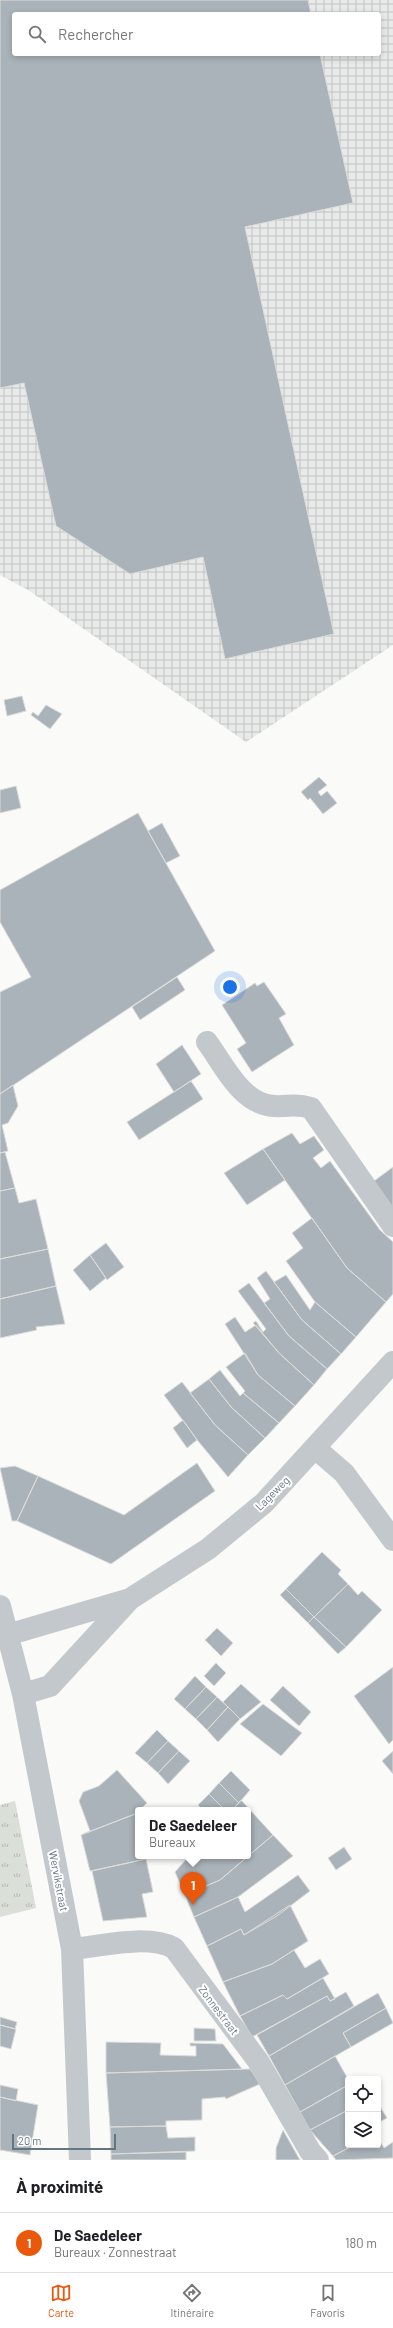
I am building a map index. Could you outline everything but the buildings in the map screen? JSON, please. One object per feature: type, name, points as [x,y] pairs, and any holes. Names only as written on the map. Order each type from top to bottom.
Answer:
[{"type":"street","points":[[207,1042],[242,1091],[254,1100],[274,1106],[297,1104],[311,1108],[393,1226]]},
{"type":"street","name":"Lageweg","points":[[23,1694],[50,1686],[130,1599],[208,1549],[264,1503],[393,1362]]},
{"type":"street","points":[[315,1448],[344,1473],[393,1540]]},
{"type":"street","name":"Lageweg","points":[[7,1635],[130,1599]]},
{"type":"street","name":"Wervikstraat","points":[[0,1606],[23,1694],[72,1949],[80,2160]]},
{"type":"street","name":"Zonnestraat","points":[[72,1949],[148,1941],[164,1943],[174,1948],[258,2061],[310,2151],[318,2160]]},
{"type":"shaded area","points":[[0,0],[393,0],[393,645],[246,742],[28,590],[0,575]]},
{"type":"green space","points":[[15,1801],[36,1908],[0,1917],[0,1805]]},
{"type":"place","name":"De Saedeleer","points":[[193,1905]]}]
